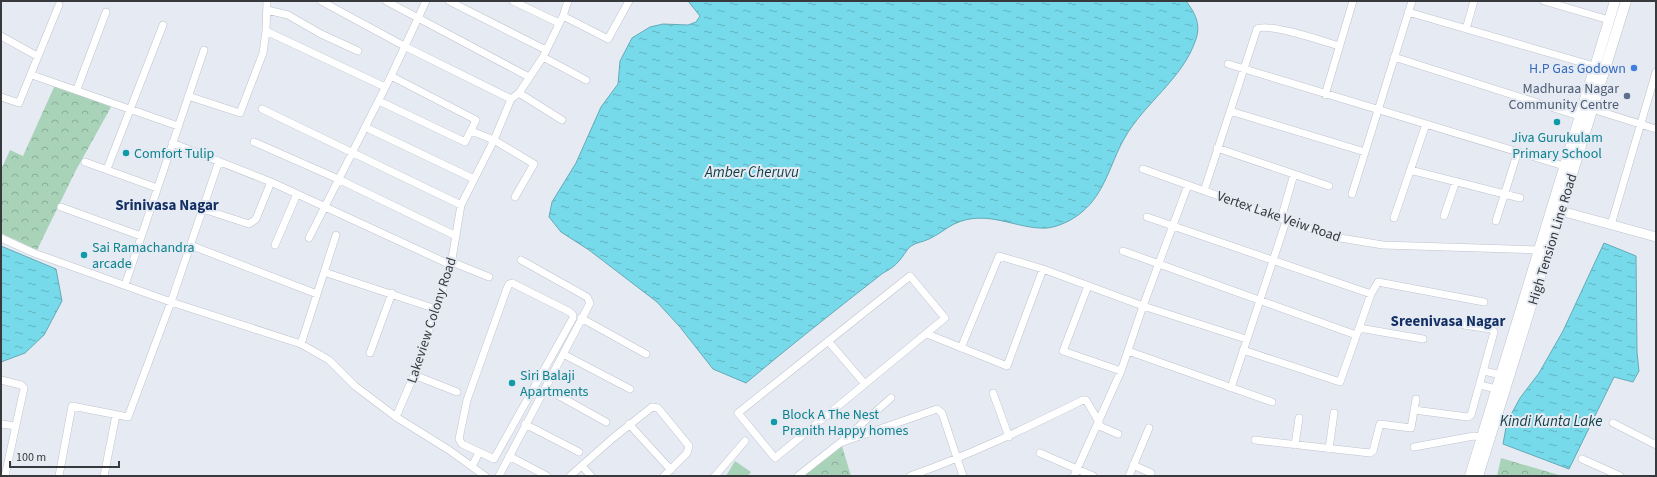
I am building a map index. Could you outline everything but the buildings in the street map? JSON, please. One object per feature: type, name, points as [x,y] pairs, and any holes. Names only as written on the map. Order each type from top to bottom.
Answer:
[{"type":"main road","name":"High Tension Line Road","points":[[1478,476],[1485,438],[1500,375],[1615,1]]},
{"type":"main road","name":"High Tension Line Road","points":[[1470,476],[1485,438],[1561,212],[1626,1]]},
{"type":"street","points":[[188,96],[240,114],[263,53],[266,31],[267,1]]},
{"type":"street","points":[[321,1],[406,47],[511,99]]},
{"type":"street","points":[[386,1],[529,77]]},
{"type":"street","points":[[309,238],[323,207],[392,76],[426,1]]},
{"type":"street","points":[[449,1],[546,50]]},
{"type":"street","points":[[513,1],[559,23]]},
{"type":"street","points":[[564,16],[608,39],[629,1]]},
{"type":"street","points":[[1325,95],[1353,1]]},
{"type":"street","points":[[1352,194],[1412,1]]},
{"type":"street","points":[[1466,29],[1474,1]]},
{"type":"street","points":[[1544,1],[1609,20]]},
{"type":"street","points":[[1,97],[19,103],[32,75],[37,56],[59,5]]},
{"type":"street","name":"Lakeview Colony Road","points":[[396,417],[414,375],[451,263],[461,205],[494,140],[511,99],[518,93],[543,57],[559,23],[564,16],[567,5]]},
{"type":"street","points":[[267,10],[288,15],[321,34],[358,51]]},
{"type":"street","points":[[77,89],[106,12]]},
{"type":"street","points":[[1408,12],[1594,66]]},
{"type":"street","points":[[107,170],[163,24]]},
{"type":"street","points":[[1204,191],[1256,30],[1260,27],[1290,32],[1339,46]]},
{"type":"street","points":[[266,31],[385,87]]},
{"type":"street","points":[[1,36],[37,56]]},
{"type":"street","points":[[124,285],[204,50]]},
{"type":"street","points":[[543,57],[586,80]]},
{"type":"street","points":[[1394,57],[1579,116]]},
{"type":"street","points":[[1228,64],[1325,95],[1564,166]]},
{"type":"street","points":[[1611,225],[1656,72]]},
{"type":"street","points":[[32,75],[77,89],[178,126]]},
{"type":"street","points":[[379,101],[465,142],[471,131],[476,120],[392,76]]},
{"type":"street","points":[[518,93],[562,120]]},
{"type":"street","points":[[262,109],[461,205]]},
{"type":"street","points":[[1592,109],[1656,129]]},
{"type":"street","points":[[1230,111],[1365,152]]},
{"type":"street","points":[[1394,218],[1426,124]]},
{"type":"street","points":[[365,127],[474,179]]},
{"type":"street","points":[[471,131],[494,140],[534,164],[515,197]]},
{"type":"street","points":[[254,142],[338,179],[456,236]]},
{"type":"street","points":[[172,143],[271,182],[323,207],[451,263],[489,276]]},
{"type":"street","points":[[1217,148],[1329,186]]},
{"type":"street","points":[[1496,222],[1518,152]]},
{"type":"street","points":[[59,476],[72,406],[128,417],[171,302],[220,161]]},
{"type":"street","points":[[85,162],[157,188]]},
{"type":"street","name":"Vertex Lake Veiw Road","points":[[1143,169],[1334,237],[1383,245],[1538,250]]},
{"type":"street","points":[[1410,170],[1520,198]]},
{"type":"street","points":[[1231,388],[1259,300],[1274,261],[1294,174]]},
{"type":"street","points":[[1444,216],[1456,181]]},
{"type":"street","points":[[203,209],[249,224],[256,219],[271,182]]},
{"type":"street","points":[[1076,473],[1121,371],[1143,306],[1188,185]]},
{"type":"street","points":[[275,245],[297,194]]},
{"type":"street","points":[[61,207],[141,236]]},
{"type":"street","points":[[1561,212],[1656,236]]},
{"type":"street","points":[[1147,217],[1371,294]]},
{"type":"street","points":[[300,344],[336,235]]},
{"type":"street","points":[[1,238],[34,253],[171,302],[300,344],[329,360],[355,386],[396,417],[485,476]]},
{"type":"street","points":[[190,245],[317,294]]},
{"type":"street","points":[[1123,251],[1259,300],[1357,331],[1423,339]]},
{"type":"street","points":[[962,348],[999,256],[1043,269],[1143,306],[1246,339]]},
{"type":"street","points":[[499,476],[563,354],[580,318],[590,303],[587,297],[521,260]]},
{"type":"street","points":[[927,334],[1007,366],[1043,269]]},
{"type":"street","points":[[324,272],[392,293],[436,309]]},
{"type":"street","points":[[910,276],[945,318],[927,334],[775,458],[738,413],[910,276]]},
{"type":"street","points":[[1243,350],[1340,382],[1371,294],[1378,282],[1484,302]]},
{"type":"street","points":[[512,283],[570,312],[573,315],[573,318],[496,457],[492,459],[476,451],[462,444],[458,439],[467,400],[503,298],[509,284],[512,283]]},
{"type":"street","points":[[1088,286],[1063,351],[1121,371]]},
{"type":"street","points":[[370,352],[392,293]]},
{"type":"street","points":[[580,318],[646,354]]},
{"type":"street","points":[[1414,410],[1469,417],[1471,415],[1494,332],[1491,329],[1464,325]]},
{"type":"street","points":[[828,341],[865,384]]},
{"type":"street","points":[[1128,351],[1272,402]]},
{"type":"street","points":[[563,354],[630,389]]},
{"type":"street","points":[[1484,371],[1500,375]]},
{"type":"street","points":[[414,375],[457,392]]},
{"type":"street","points":[[1,380],[21,385],[24,388],[5,471]]},
{"type":"street","points":[[1480,384],[1496,389]]},
{"type":"street","points":[[545,388],[606,422]]},
{"type":"street","points":[[993,393],[1009,437]]},
{"type":"street","points":[[798,476],[840,443],[891,398]]},
{"type":"street","points":[[1255,440],[1370,453],[1373,451],[1378,425],[1381,424],[1411,428],[1416,399]]},
{"type":"street","points":[[910,476],[957,459],[1009,437],[1083,400],[1086,400],[1098,423],[1118,434]]},
{"type":"street","points":[[570,476],[629,424],[652,406],[658,408],[689,446],[687,453],[664,476]]},
{"type":"street","points":[[840,443],[937,409],[942,413],[963,476]]},
{"type":"street","points":[[1328,449],[1334,413]]},
{"type":"street","points":[[104,476],[116,415]]},
{"type":"street","points":[[1295,445],[1299,418]]},
{"type":"street","points":[[1612,423],[1656,445]]},
{"type":"street","points":[[1,424],[16,426]]},
{"type":"street","points":[[525,424],[579,452]]},
{"type":"street","points":[[629,424],[671,470]]},
{"type":"street","points":[[1128,476],[1150,428]]},
{"type":"street","points":[[1414,447],[1444,441],[1485,438]]},
{"type":"street","points":[[715,476],[746,441]]},
{"type":"street","points":[[469,464],[476,451]]},
{"type":"street","points":[[1040,453],[1076,473],[1093,476]]},
{"type":"street","points":[[509,456],[546,476]]},
{"type":"street","points":[[1582,459],[1620,476]]},
{"type":"street","points":[[1134,465],[1151,473]]},
{"type":"street","points":[[582,466],[591,476]]},
{"type":"green space","points":[[55,85],[111,107],[75,172],[37,250],[1,233],[1,170],[10,150],[23,156]]},
{"type":"green space","points":[[842,446],[851,476],[803,476]]},
{"type":"green space","points":[[1501,458],[1562,476],[1497,476]]},
{"type":"green space","points":[[735,461],[751,472],[748,476],[726,476]]},
{"type":"water","name":"Amber Cheruvu","points":[[688,1],[1186,1],[1194,14],[1198,28],[1196,39],[1182,66],[1173,79],[1132,126],[1119,149],[1102,187],[1090,204],[1079,215],[1071,220],[1047,228],[1036,228],[978,218],[954,224],[927,240],[911,246],[894,266],[831,314],[746,383],[713,369],[680,327],[657,302],[589,250],[561,232],[549,217],[552,202],[576,163],[601,107],[618,84],[620,61],[632,38],[650,27],[663,24],[688,25],[696,22],[700,16]]},
{"type":"water","name":"Kindi Kunta Lake","points":[[1604,243],[1636,256],[1637,352],[1639,371],[1633,382],[1614,377],[1569,469],[1503,444],[1507,422],[1520,398],[1539,373],[1563,331]]},
{"type":"water","points":[[1,246],[56,269],[62,301],[44,335],[25,353],[1,362]]},
{"type":"place","name":"H.P Gas Godown","points":[[1634,68]]},
{"type":"place","name":"Madhuraa Nagar Community Centre","points":[[1627,96]]},
{"type":"place","name":"Jiva Gurukulam Primary School","points":[[1557,122]]},
{"type":"place","name":"Comfort Tulip","points":[[126,153]]},
{"type":"place","name":"Sai Ramachandra arcade","points":[[84,255]]},
{"type":"place","name":"Siri Balaji Apartments","points":[[512,383]]},
{"type":"place","name":"Block A The Nest Pranith Happy homes","points":[[774,422]]},
{"type":"district","name":"Srinivasa Nagar","points":[[167,205]]},
{"type":"district","name":"Sreenivasa Nagar","points":[[1448,321]]}]
